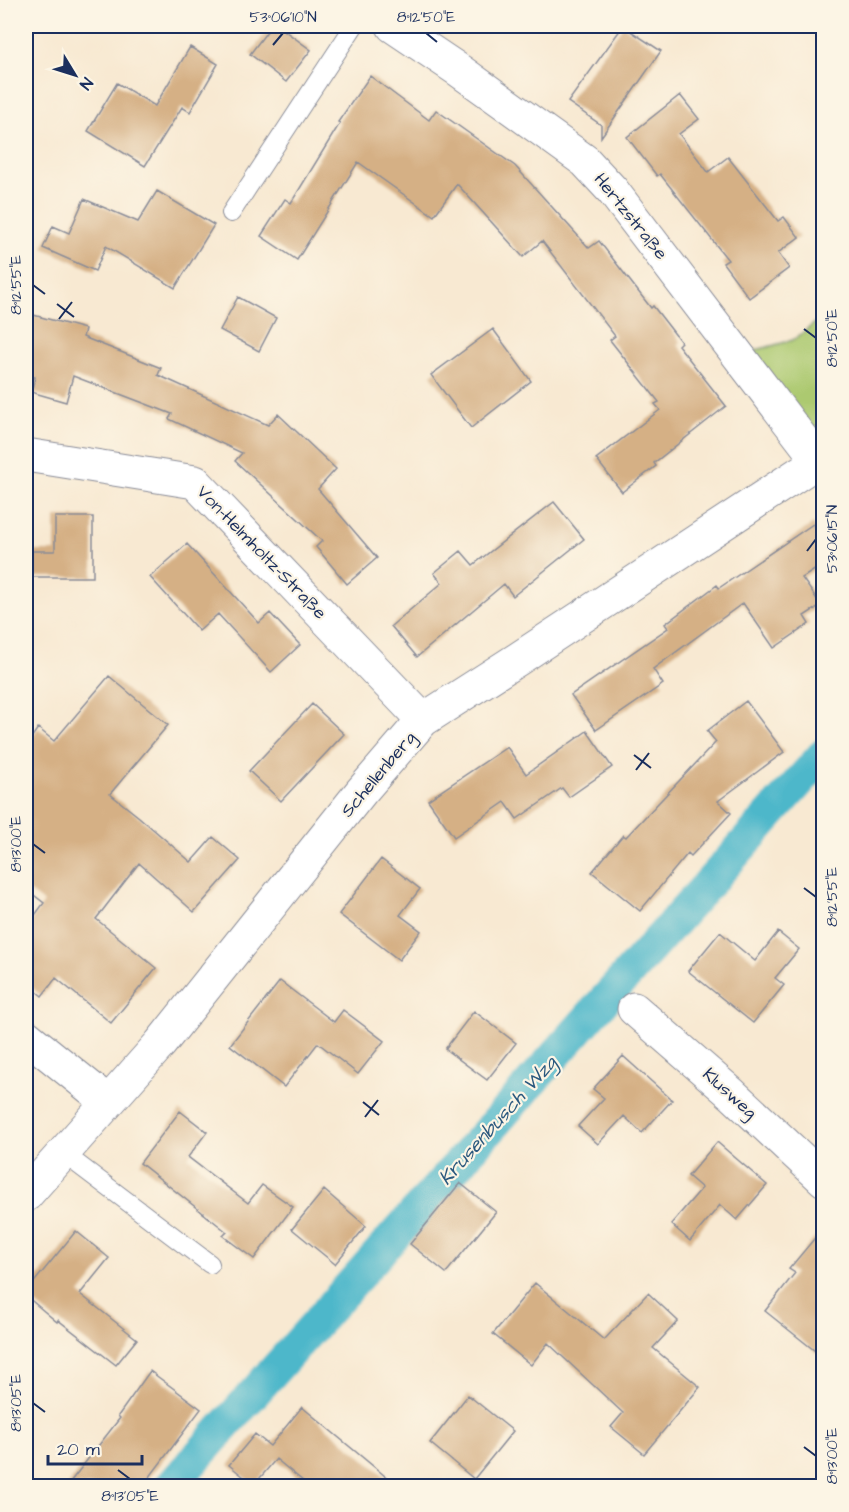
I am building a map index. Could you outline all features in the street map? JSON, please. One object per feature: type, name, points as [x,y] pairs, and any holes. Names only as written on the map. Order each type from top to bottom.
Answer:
[{"type":"street","name":"Hertzstraße","points":[[393,26],[585,161],[612,190],[821,458]]},
{"type":"street","name":"Von-Helmholtz-Straße","points":[[26,455],[195,482],[423,720]]},
{"type":"street","name":"Schellenberg","points":[[26,1195],[160,1044],[361,792],[423,720],[518,660],[821,458]]},
{"type":"street","name":"Klusweg","points":[[634,1009],[732,1094],[824,1180]]},
{"type":"street","points":[[26,1036],[108,1102]]},
{"type":"lane","points":[[231,213],[354,26]]},
{"type":"lane","points":[[63,1153],[210,1264]]},
{"type":"green space","points":[[823,317],[823,447],[749,352],[793,340]]},
{"type":"building","points":[[271,26],[278,26],[311,50],[286,82],[250,54]]},
{"type":"building","points":[[623,26],[661,51],[601,137],[601,125],[568,102]]},
{"type":"building","points":[[190,47],[218,64],[190,112],[182,107],[145,166],[88,131],[117,83],[155,106]]},
{"type":"building","points":[[370,76],[429,120],[436,110],[515,166],[589,248],[599,241],[651,308],[653,306],[681,342],[678,345],[726,406],[654,463],[656,466],[622,492],[596,459],[660,410],[655,404],[659,402],[610,340],[615,336],[542,241],[523,257],[457,184],[434,216],[358,162],[297,260],[261,236],[285,199],[291,203],[340,123],[338,122]]},
{"type":"building","points":[[680,95],[699,119],[679,134],[708,172],[728,157],[778,221],[784,217],[799,237],[778,253],[789,268],[749,298],[723,263],[728,260],[660,174],[657,176],[627,137]]},
{"type":"building","points":[[157,191],[214,225],[175,288],[106,246],[95,271],[43,248],[53,226],[69,233],[84,199],[138,222]]},
{"type":"building","points":[[238,297],[276,318],[259,351],[220,330]]},
{"type":"building","points":[[26,313],[85,329],[83,337],[161,368],[158,375],[268,425],[278,414],[336,469],[318,489],[377,558],[347,584],[316,547],[322,541],[235,461],[242,453],[169,419],[172,414],[73,376],[66,402],[31,392],[35,377],[26,375]]},
{"type":"building","points":[[493,329],[531,381],[471,428],[431,375]]},
{"type":"building","points":[[554,502],[584,539],[513,596],[504,584],[417,657],[391,626],[442,583],[434,573],[461,551],[473,565]]},
{"type":"building","points":[[55,517],[93,517],[93,577],[32,577],[32,551],[55,551]]},
{"type":"building","points":[[813,524],[824,540],[824,564],[802,578],[821,605],[804,616],[809,624],[774,648],[743,603],[653,669],[663,684],[596,730],[571,695],[668,628],[665,624],[717,585],[719,588]]},
{"type":"building","points":[[187,544],[259,623],[270,613],[300,645],[271,672],[218,614],[199,631],[150,577]]},
{"type":"building","points":[[109,676],[168,725],[110,794],[191,862],[213,837],[240,860],[194,912],[139,863],[96,919],[156,968],[111,1023],[56,978],[42,996],[26,983],[26,927],[44,903],[26,889],[26,745],[38,728],[54,741]]},
{"type":"building","points":[[746,701],[784,752],[718,801],[731,813],[691,856],[688,853],[640,911],[592,872],[623,835],[626,837],[716,742],[707,731]]},
{"type":"building","points":[[312,704],[344,734],[281,801],[249,771]]},
{"type":"building","points":[[587,731],[612,767],[569,797],[562,788],[517,819],[505,802],[454,837],[428,800],[507,747],[526,774]]},
{"type":"building","points":[[381,859],[420,889],[400,915],[421,931],[399,960],[339,914]]},
{"type":"building","points":[[720,932],[755,961],[778,932],[799,949],[775,978],[784,985],[753,1023],[688,971]]},
{"type":"building","points":[[280,981],[334,1022],[343,1010],[384,1041],[358,1074],[318,1043],[284,1087],[230,1045]]},
{"type":"building","points":[[474,1011],[516,1043],[487,1080],[445,1049]]},
{"type":"building","points":[[623,1056],[672,1100],[642,1133],[624,1116],[598,1144],[578,1126],[604,1098],[593,1089]]},
{"type":"building","points":[[180,1111],[207,1132],[188,1157],[248,1203],[262,1185],[293,1207],[254,1259],[223,1236],[227,1232],[140,1163]]},
{"type":"building","points":[[717,1142],[767,1185],[737,1220],[720,1205],[690,1241],[671,1224],[702,1188],[688,1176]]},
{"type":"building","points":[[460,1183],[496,1212],[446,1273],[410,1244]]},
{"type":"building","points":[[324,1190],[366,1226],[335,1264],[292,1229]]},
{"type":"building","points":[[824,1227],[824,1358],[765,1311],[795,1273],[789,1269]]},
{"type":"building","points":[[76,1231],[109,1258],[80,1294],[137,1339],[116,1365],[26,1296],[26,1292]]},
{"type":"building","points":[[535,1283],[604,1340],[648,1293],[678,1321],[653,1348],[700,1387],[644,1454],[611,1427],[623,1413],[548,1343],[531,1365],[493,1334]]},
{"type":"building","points":[[150,1371],[201,1409],[143,1486],[67,1486],[120,1418],[118,1416]]},
{"type":"building","points":[[468,1395],[513,1431],[474,1479],[430,1443]]},
{"type":"building","points":[[302,1407],[397,1486],[309,1486],[276,1459],[254,1485],[229,1465],[255,1434],[270,1446]]},
{"type":"waterway","name":"Krusenbusch Wzg","points":[[171,1486],[824,754]]}]
